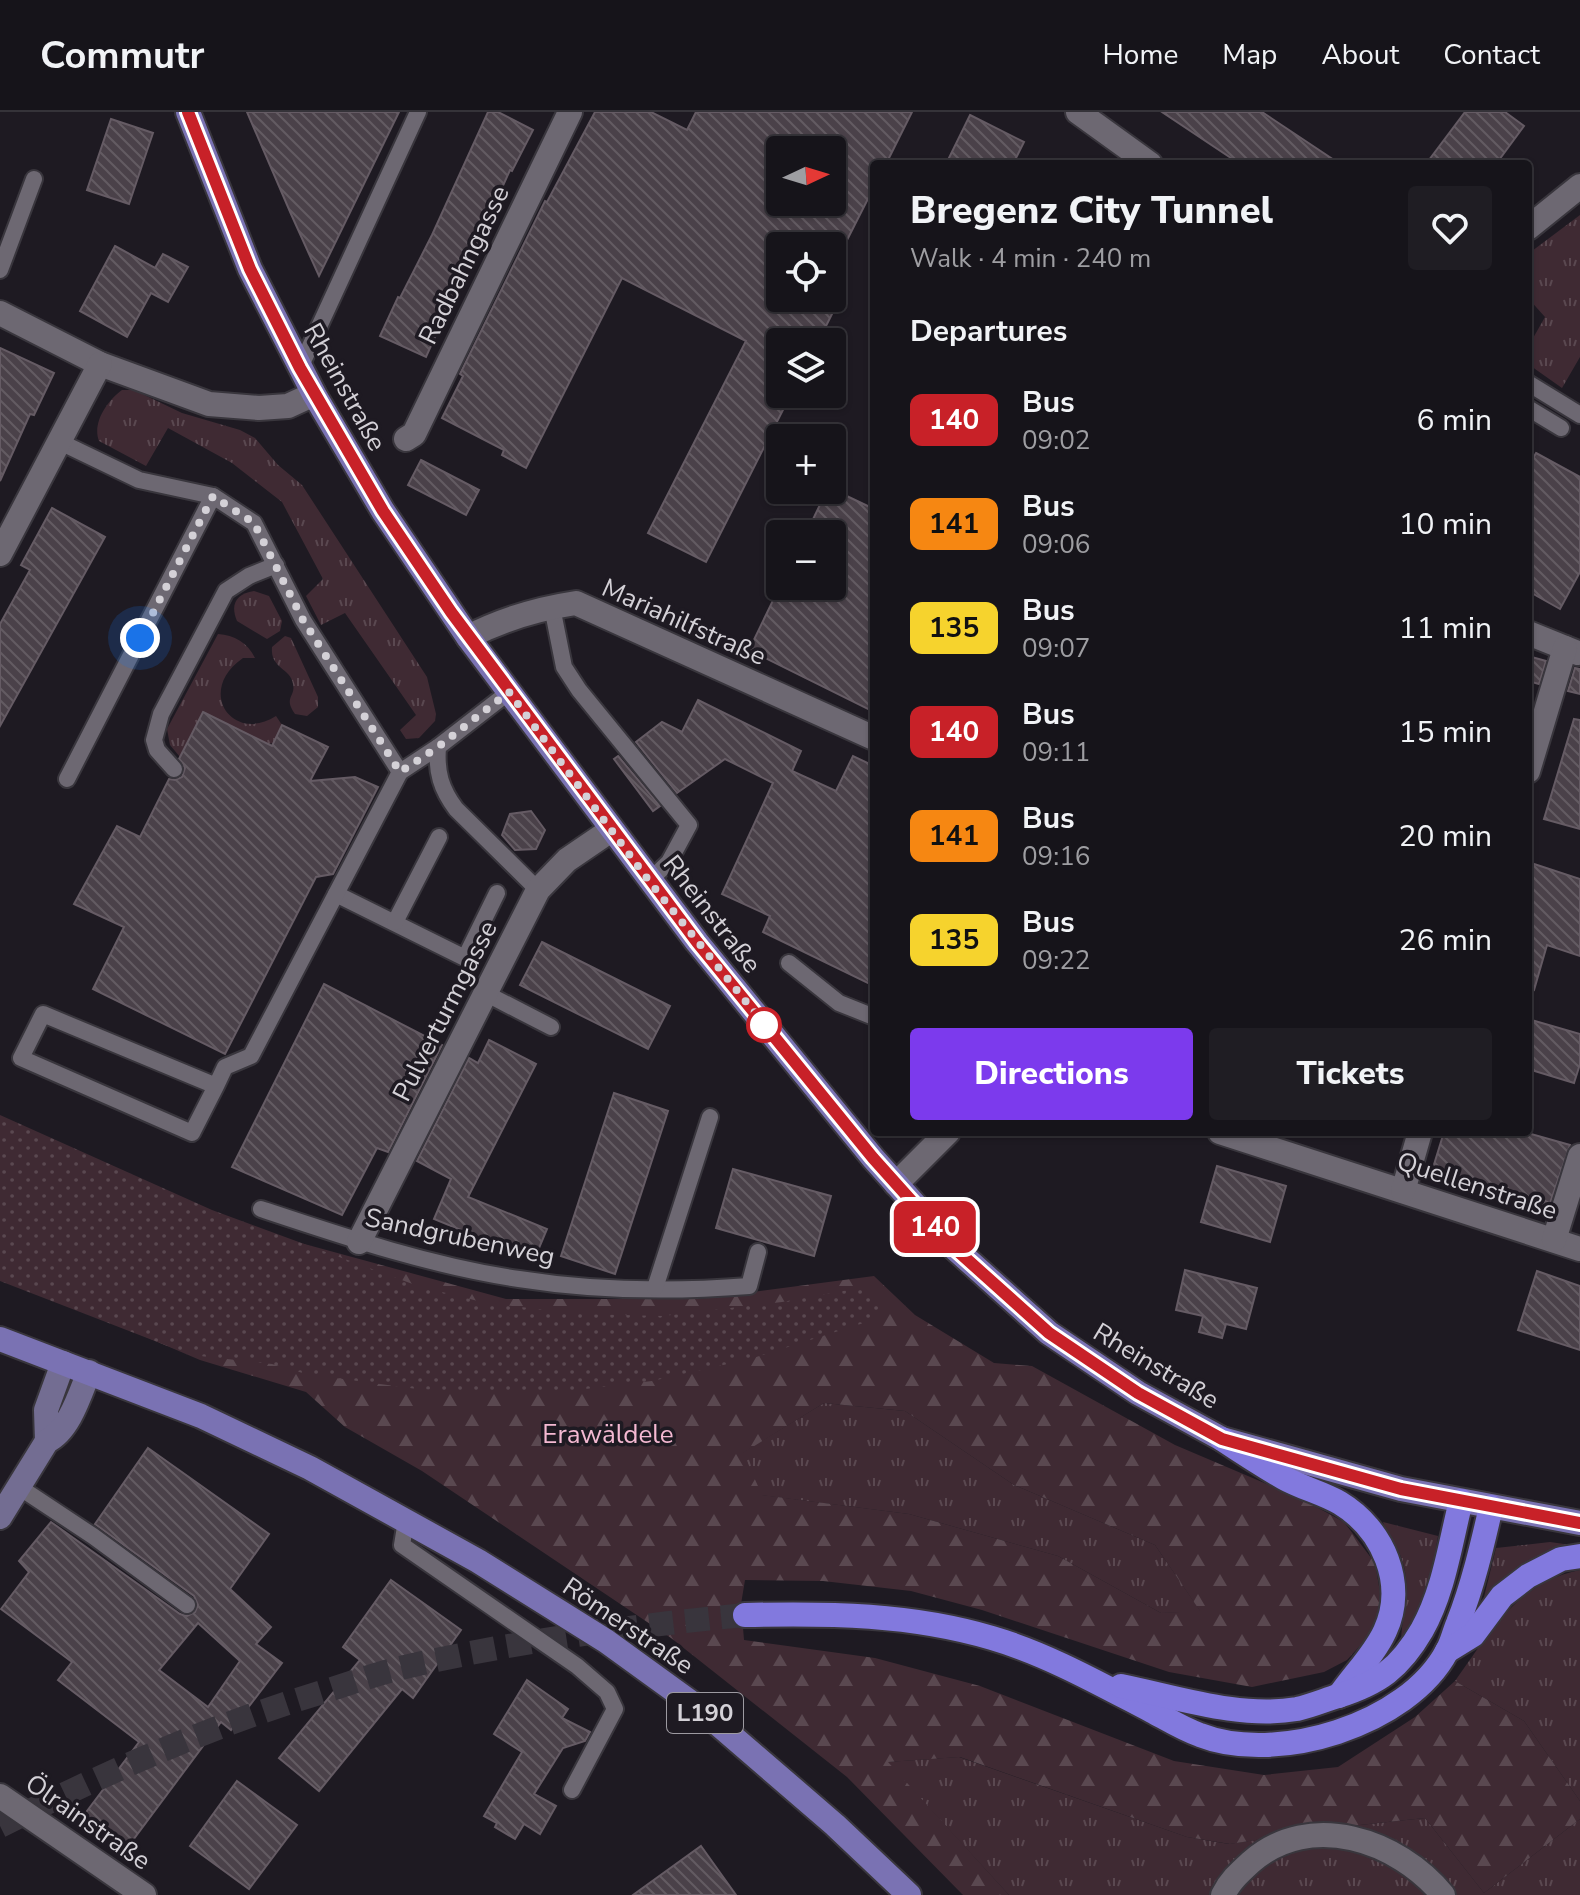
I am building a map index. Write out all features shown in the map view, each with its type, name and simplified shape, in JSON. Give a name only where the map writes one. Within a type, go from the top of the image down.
[{"type":"highway","points":[[1222,1439],[1288,1480],[1340,1503],[1374,1534],[1388,1559],[1394,1603],[1386,1630],[1339,1696]]},
{"type":"highway","points":[[1091,1680],[1242,1709],[1298,1709],[1367,1686],[1393,1670],[1423,1628],[1437,1596],[1461,1501]]},
{"type":"highway","points":[[745,1615],[876,1615],[938,1625],[993,1638],[1091,1680],[1201,1736],[1226,1742],[1266,1745],[1300,1743],[1337,1733],[1401,1700],[1428,1677],[1447,1651],[1472,1585],[1491,1507]]},
{"type":"highway","points":[[1447,1651],[1473,1635],[1502,1596],[1528,1576],[1561,1559],[1580,1556]]},
{"type":"main road","name":"Rheinstraße","points":[[188,112],[250,269],[314,394],[383,511],[468,637],[649,881],[896,1184],[951,1245],[1049,1333],[1138,1393],[1222,1439],[1377,1483],[1580,1523]]},
{"type":"main road","name":"L190","points":[[0,1339],[63,1363]]},
{"type":"main road","name":"Römerstraße","points":[[63,1363],[201,1416],[310,1468],[478,1561],[606,1641],[704,1712],[835,1825],[909,1895]]},
{"type":"main road","points":[[0,1517],[47,1441],[46,1410],[63,1363]]},
{"type":"main road","points":[[47,1441],[54,1438],[67,1420],[89,1372]]},
{"type":"street","name":"Radbahngasse","points":[[406,439],[414,434],[570,112]]},
{"type":"street","points":[[1078,112],[1144,160]]},
{"type":"street","points":[[1532,225],[1580,186]]},
{"type":"street","points":[[0,313],[100,364],[209,404],[259,408],[288,406],[314,394]]},
{"type":"street","points":[[0,554],[100,364]]},
{"type":"street","name":"Mariahilfstraße","points":[[468,637],[501,620],[576,603],[870,736]]},
{"type":"street","points":[[1532,635],[1572,651],[1532,760]]},
{"type":"street","name":"Pulverturmgasse","points":[[359,1242],[538,890],[567,860],[611,830]]},
{"type":"street","points":[[896,1184],[944,1136]]},
{"type":"street","name":"Quellenstraße","points":[[1232,1136],[1580,1249]]},
{"type":"street","points":[[1403,1191],[1419,1136]]},
{"type":"street","points":[[1554,1240],[1580,1156]]},
{"type":"street","name":"Ölrainstraße","points":[[0,1796],[144,1895]]},
{"type":"street","points":[[1223,1895],[1230,1881],[1264,1851],[1296,1837],[1340,1835],[1408,1861],[1443,1895]]},
{"type":"lane","points":[[300,368],[418,112]]},
{"type":"lane","points":[[0,270],[34,179]]},
{"type":"lane","points":[[1532,385],[1580,415]]},
{"type":"lane","points":[[1532,410],[1561,428]]},
{"type":"lane","points":[[58,441],[139,480],[213,496],[254,523],[303,620],[400,772]]},
{"type":"lane","points":[[67,779],[213,496]]},
{"type":"lane","points":[[174,769],[157,750],[154,740],[161,714],[226,591],[249,576],[276,565]]},
{"type":"lane","points":[[552,607],[564,667],[579,690],[689,825],[669,862],[649,881]]},
{"type":"lane","points":[[216,1086],[43,1014],[21,1058],[192,1133],[216,1086],[225,1067],[251,1056],[400,772],[509,692]]},
{"type":"lane","points":[[438,747],[440,779],[451,801],[538,890]]},
{"type":"lane","points":[[395,922],[439,837]]},
{"type":"lane","points":[[336,894],[465,958],[497,893]]},
{"type":"lane","points":[[789,963],[839,1003],[870,1015]]},
{"type":"lane","points":[[485,993],[551,1027]]},
{"type":"lane","points":[[655,1288],[710,1117]]},
{"type":"lane","name":"Sandgrubenweg","points":[[261,1209],[359,1242],[519,1279],[616,1289],[696,1290],[749,1286],[758,1252]]},
{"type":"lane","points":[[19,1487],[93,1536],[187,1605]]},
{"type":"lane","points":[[406,1521],[402,1545],[577,1666],[607,1692],[615,1709],[572,1790]]},
{"type":"green space","points":[[1580,215],[1580,357],[1562,388],[1532,367],[1532,340],[1545,317],[1532,302],[1532,251]]},
{"type":"green space","points":[[122,390],[134,390],[182,413],[240,430],[255,438],[278,465],[302,485],[427,677],[436,714],[435,721],[419,738],[406,739],[400,730],[416,715],[345,613],[321,625],[306,596],[323,579],[282,502],[232,463],[168,428],[146,466],[99,441],[97,434],[102,413]]},
{"type":"green space","points":[[254,591],[269,596],[282,621],[280,631],[267,639],[237,621],[235,615],[239,597]]},
{"type":"green space","points":[[218,634],[240,641],[255,658],[243,658],[229,671],[222,685],[221,698],[225,710],[234,719],[246,723],[260,723],[276,716],[282,725],[273,743],[268,744],[203,712],[180,757],[170,745],[167,729]]},
{"type":"green space","points":[[285,636],[291,638],[318,697],[318,707],[307,716],[295,714],[290,700],[293,688],[291,679],[272,654],[272,647]]},
{"type":"green space","name":"Erawäldele","points":[[0,1115],[212,1210],[418,1286],[486,1303],[579,1314],[663,1316],[782,1302],[860,1288],[872,1294],[882,1307],[873,1320],[750,1359],[652,1381],[577,1390],[492,1392],[417,1389],[306,1374],[272,1364],[191,1355],[0,1281]]},
{"type":"green space","name":"Erawäldele","points":[[0,1151],[235,1225],[506,1299],[699,1299],[874,1276],[915,1315],[994,1363],[1032,1366],[1175,1445],[1300,1498],[1344,1522],[1375,1563],[1380,1592],[1378,1617],[1368,1637],[1347,1660],[1324,1672],[1252,1687],[1169,1672],[982,1610],[911,1591],[823,1581],[745,1580],[741,1604],[744,1640],[875,1658],[980,1686],[1174,1761],[1264,1775],[1338,1767],[1415,1717],[1455,1681],[1524,1721],[1580,1801],[1580,1819],[1484,1893],[1425,1818],[1230,1844],[1187,1837],[960,1757],[888,1762],[1009,1895],[963,1895],[847,1777],[671,1638],[422,1471],[345,1427],[306,1392],[200,1360],[0,1275]],"holes":[[[824,1403],[905,1411],[1014,1485],[1155,1545],[1200,1611],[1161,1613],[1058,1556],[909,1514],[762,1495],[743,1453]]]},
{"type":"green space","points":[[824,1403],[905,1411],[1014,1485],[1155,1545],[1201,1612],[1161,1613],[1058,1556],[909,1514],[761,1495],[742,1453]]},
{"type":"green space","points":[[1383,1522],[1438,1536],[1429,1589],[1422,1608],[1401,1641],[1406,1580],[1401,1557]]},
{"type":"green space","points":[[1550,1542],[1571,1545],[1486,1599],[1484,1597],[1496,1548]]},
{"type":"green space","points":[[1580,1570],[1580,1801],[1524,1721],[1455,1681],[1493,1628],[1522,1598],[1538,1586]]},
{"type":"green space","points":[[959,1757],[1187,1837],[1229,1844],[1425,1818],[1484,1893],[1580,1819],[1580,1895],[1009,1895],[887,1762]]},
{"type":"building","points":[[247,112],[399,112],[319,276],[291,214]]},
{"type":"building","points":[[488,112],[498,112],[533,130],[510,170],[426,357],[380,336],[432,235]]},
{"type":"building","points":[[595,112],[651,112],[687,130],[696,112],[912,112],[888,160],[870,160],[870,195],[846,242],[846,232],[766,232],[766,312],[833,312],[825,328],[766,328],[766,408],[784,408],[776,424],[766,424],[766,443],[706,562],[648,533],[746,341],[622,278],[526,468],[502,455],[504,450],[442,418],[463,376],[460,374],[545,201]]},
{"type":"building","points":[[1162,112],[1262,112],[1334,160],[1234,160]]},
{"type":"building","points":[[1465,112],[1505,112],[1524,126],[1499,160],[1429,160]]},
{"type":"building","points":[[970,115],[1024,142],[1015,160],[948,160]]},
{"type":"building","points":[[111,119],[153,133],[129,204],[87,190]]},
{"type":"building","points":[[115,246],[155,268],[163,254],[188,267],[168,302],[151,293],[127,337],[80,311]]},
{"type":"building","points":[[0,348],[54,373],[34,415],[30,414],[0,481]]},
{"type":"building","points":[[1536,453],[1580,477],[1580,572],[1560,609],[1532,593],[1532,460]]},
{"type":"building","points":[[421,460],[479,490],[466,515],[408,485]]},
{"type":"building","points":[[846,496],[870,507],[870,710],[749,650],[773,600],[846,600],[846,520],[813,520],[820,504],[846,504]]},
{"type":"building","points":[[52,508],[105,537],[0,726],[0,624],[30,570],[21,565]]},
{"type":"building","points":[[1532,657],[1546,661],[1539,684],[1532,682]]},
{"type":"building","points":[[1575,668],[1580,669],[1580,694],[1568,691]]},
{"type":"building","points":[[698,700],[801,751],[792,771],[836,791],[853,756],[870,764],[870,984],[763,932],[770,916],[722,894],[773,783],[725,759],[677,793],[636,742],[662,722],[682,732]]},
{"type":"building","points":[[203,712],[272,746],[282,725],[328,747],[310,781],[355,777],[378,787],[333,874],[316,877],[225,1054],[93,989],[124,927],[74,904],[117,826],[140,837],[169,779],[182,777],[185,768],[179,759]]},
{"type":"building","points":[[1574,719],[1580,720],[1580,829],[1544,819]]},
{"type":"building","points":[[618,756],[660,806],[653,811],[614,759]]},
{"type":"building","points":[[531,811],[545,830],[536,849],[515,850],[502,835],[510,814]]},
{"type":"building","points":[[1532,863],[1580,879],[1580,956],[1547,945],[1534,990]]},
{"type":"building","points":[[542,942],[670,1006],[648,1049],[520,985]]},
{"type":"building","points":[[324,984],[442,1045],[388,1152],[377,1148],[342,1215],[232,1167]]},
{"type":"building","points":[[1532,1020],[1580,1034],[1580,1064],[1574,1083],[1532,1070]]},
{"type":"building","points":[[489,1040],[536,1064],[468,1197],[547,1229],[534,1260],[434,1219],[451,1179],[417,1161],[469,1058],[478,1063]]},
{"type":"building","points":[[614,1093],[668,1111],[615,1274],[561,1256]]},
{"type":"building","points":[[1532,1134],[1570,1145],[1550,1203],[1545,1201],[1544,1204],[1432,1171],[1443,1136]]},
{"type":"building","points":[[1217,1166],[1286,1186],[1270,1242],[1201,1222]]},
{"type":"building","points":[[733,1169],[831,1196],[814,1256],[716,1228]]},
{"type":"building","points":[[1185,1270],[1257,1288],[1246,1329],[1226,1324],[1222,1338],[1199,1332],[1203,1316],[1176,1310]]},
{"type":"building","points":[[1537,1271],[1580,1286],[1580,1350],[1518,1330]]},
{"type":"building","points":[[148,1448],[269,1534],[230,1589],[271,1627],[256,1644],[282,1663],[231,1730],[221,1722],[127,1848],[84,1815],[139,1742],[58,1680],[72,1662],[1,1609],[29,1572],[19,1561],[51,1522],[180,1614],[187,1616],[195,1612],[198,1605],[194,1596],[95,1524]],"holes":[[[198,1623],[240,1661],[208,1707],[159,1670]]]},
{"type":"building","points":[[391,1580],[461,1630],[413,1698],[402,1689],[319,1791],[279,1758],[360,1660],[343,1647]]},
{"type":"building","points":[[527,1680],[568,1709],[562,1718],[590,1732],[585,1741],[563,1748],[534,1794],[556,1806],[540,1834],[524,1824],[515,1839],[484,1816],[522,1752],[494,1734]]},
{"type":"building","points":[[237,1781],[297,1825],[249,1889],[190,1846]]},
{"type":"building","points":[[701,1846],[736,1895],[633,1895]]},
{"type":"tunnel","points":[[0,1826],[81,1786],[202,1734],[386,1672],[532,1642],[745,1615]]},
{"type":"bus line","name":"140","points":[[188,112],[250,269],[300,368],[383,511],[451,612],[697,942],[873,1158],[951,1245],[1049,1333],[1138,1393],[1222,1439],[1401,1489],[1580,1523]]},
{"type":"route","points":[[140,638],[213,496],[254,523],[303,620],[400,772],[509,692],[649,881],[768,1029],[764,1025]]}]
